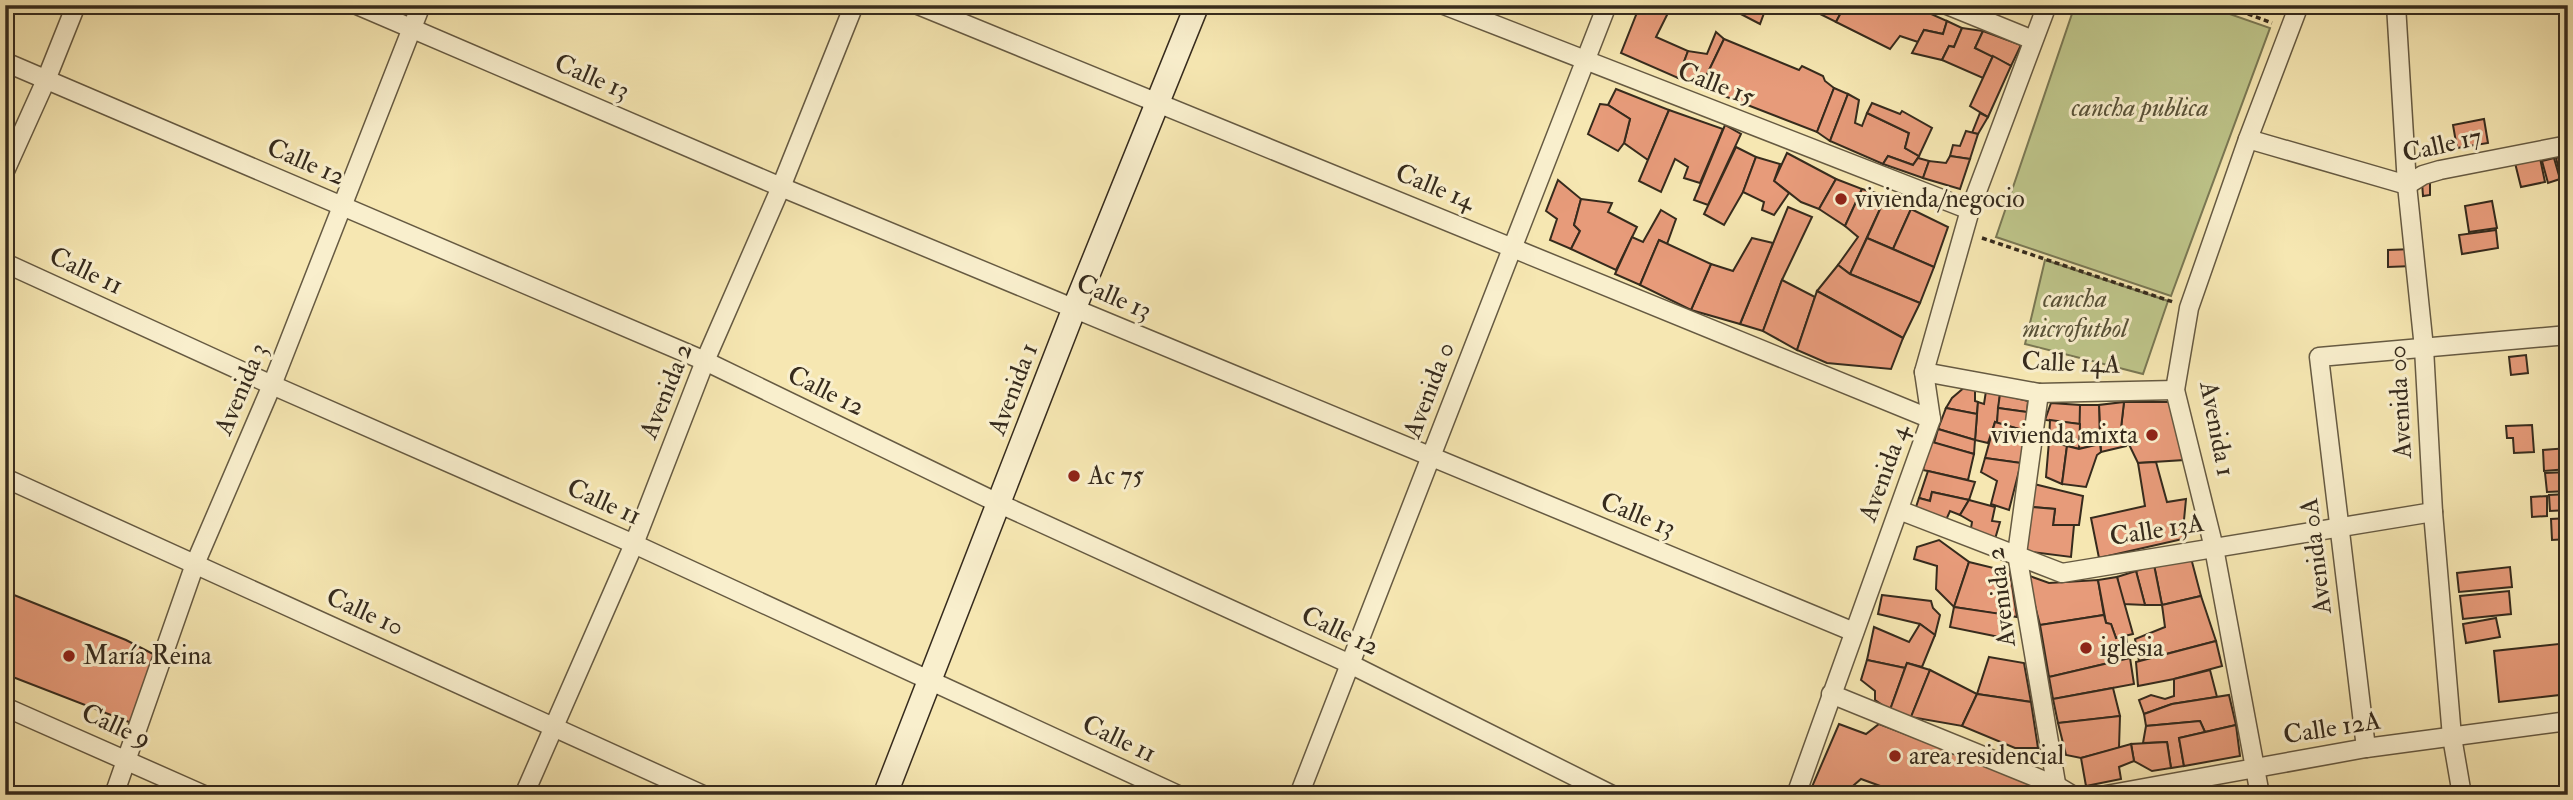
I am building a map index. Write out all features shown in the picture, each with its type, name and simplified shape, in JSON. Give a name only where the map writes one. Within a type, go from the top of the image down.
[{"type":"street","points":[[5,171],[76,5]]},
{"type":"street","name":"Calle 13","points":[[357,5],[781,187],[1854,632]]},
{"type":"street","name":"Avenida 3","points":[[114,795],[195,564],[272,385],[421,5]]},
{"type":"street","name":"Avenida 2","points":[[524,795],[634,544],[705,361],[781,187],[854,5]]},
{"type":"street","name":"Calle 14","points":[[918,5],[1931,419]]},
{"type":"street","name":"Avenida 1","points":[[885,795],[1074,309],[1197,5]]},
{"type":"street","name":"Calle 15","points":[[1444,5],[1970,210]]},
{"type":"street","name":"Avenida 0","points":[[1299,795],[1608,5]]},
{"type":"street","points":[[1947,5],[2033,40]]},
{"type":"street","name":"Avenida 4","points":[[1796,795],[1931,419],[1924,372],[1970,210],[2047,5]]},
{"type":"street","name":"Avenida 1","points":[[2260,795],[2214,548],[2175,390],[2189,307],[2299,5]]},
{"type":"street","name":"Avenida 00","points":[[2396,5],[2407,185],[2424,348],[2433,512],[2452,737],[2462,795]]},
{"type":"street","name":"Calle 12","points":[[5,62],[705,361],[1000,504],[1350,664],[1612,795]]},
{"type":"street","name":"Calle 17","points":[[2248,139],[2407,185],[2440,170],[2568,145]]},
{"type":"street","name":"Calle 11","points":[[5,263],[272,385],[634,544],[1178,795]]},
{"type":"street","points":[[2424,348],[2568,335]]},
{"type":"street","name":"Avenida 0A","points":[[2366,748],[2319,357],[2424,348]]},
{"type":"street","name":"Calle 14A","points":[[1924,372],[2039,393],[2175,390]]},
{"type":"street","name":"Avenida 2","points":[[2039,393],[2017,554],[2062,792]]},
{"type":"street","name":"Calle 10","points":[[5,478],[704,795]]},
{"type":"street","name":"Calle 13A","points":[[1899,510],[2062,573],[2433,512]]},
{"type":"street","points":[[1831,694],[2062,792]]},
{"type":"street","name":"Calle 9","points":[[5,707],[204,795]]},
{"type":"street","name":"Calle 12A","points":[[2106,795],[2366,748],[2568,721]]},
{"type":"path","points":[[2224,5],[2290,30]]},
{"type":"path","points":[[1965,232],[2189,307]]},
{"type":"green space","name":"cancha publica","points":[[2075,5],[2204,5],[2270,28],[2171,296],[1996,237]]},
{"type":"green space","name":"cancha microfutbol","points":[[2045,260],[2168,301],[2143,374],[2025,344]]},
{"type":"building","points":[[1640,5],[1672,5],[1656,37],[1688,51],[1678,78],[1621,53]]},
{"type":"building","points":[[1677,5],[1700,5],[1698,13]]},
{"type":"building","points":[[1735,5],[1767,5],[1760,24],[1733,10]]},
{"type":"building","points":[[1802,5],[1845,5],[1836,22]]},
{"type":"building","points":[[1845,5],[1911,5],[1947,21],[1943,34],[1924,30],[1918,42],[1900,36],[1890,49],[1836,22]]},
{"type":"building","points":[[1947,21],[1962,28],[1954,47],[1949,46],[1942,60],[1912,53],[1924,30],[1943,34]]},
{"type":"building","points":[[1962,28],[1983,31],[1975,48],[1993,56],[1983,78],[1942,60],[1949,46],[1954,47]]},
{"type":"building","points":[[1983,31],[2021,45],[2011,66],[1975,48]]},
{"type":"building","points":[[1716,32],[1724,39],[1701,87],[1678,78],[1688,51],[1707,54]]},
{"type":"building","points":[[1724,39],[1799,70],[1802,66],[1823,76],[1834,88],[1817,132],[1701,87]]},
{"type":"building","points":[[1993,56],[2011,66],[1988,117],[1970,106]]},
{"type":"building","points":[[1834,88],[1848,94],[1830,141],[1817,132]]},
{"type":"building","points":[[1616,89],[1669,110],[1648,160],[1624,143],[1630,119],[1608,105]]},
{"type":"building","points":[[1848,94],[1859,100],[1855,123],[1862,126],[1867,113],[1909,133],[1905,148],[1919,156],[1913,165],[1888,156],[1883,164],[1830,141]]},
{"type":"building","points":[[1872,103],[1900,114],[1902,111],[1932,128],[1919,156],[1905,148],[1909,133],[1867,113]]},
{"type":"building","points":[[1600,104],[1608,105],[1630,119],[1624,143],[1618,151],[1588,134]]},
{"type":"building","points":[[1669,110],[1723,129],[1700,183],[1684,178],[1688,167],[1675,159],[1661,192],[1639,181]]},
{"type":"building","points":[[1980,113],[1988,117],[1978,134],[1972,133]]},
{"type":"building","points":[[2484,119],[2488,143],[2457,148],[2453,125]]},
{"type":"building","points":[[1725,125],[1741,134],[1708,205],[1694,200]]},
{"type":"building","points":[[1966,131],[1978,134],[1970,159],[1950,156],[1953,145],[1960,146]]},
{"type":"building","points":[[1736,147],[1756,157],[1743,192],[1724,225],[1704,214]]},
{"type":"building","points":[[1787,153],[1836,179],[1819,209],[1801,202],[1774,181]]},
{"type":"building","points":[[2568,154],[2567,181],[2563,168],[2559,170],[2556,158]]},
{"type":"building","points":[[1888,156],[1913,165],[1918,158],[1929,161],[1923,178],[1883,164]]},
{"type":"building","points":[[1950,156],[1970,159],[1960,189],[1923,178],[1929,161],[1946,163]]},
{"type":"building","points":[[1756,157],[1780,164],[1774,181],[1789,193],[1774,215],[1762,210],[1764,202],[1743,192]]},
{"type":"building","points":[[2540,158],[2545,182],[2521,187],[2515,163]]},
{"type":"building","points":[[2554,158],[2560,179],[2548,183],[2542,161]]},
{"type":"building","name":"vivienda/negocio","points":[[1836,179],[1862,189],[1845,226],[1819,209]]},
{"type":"building","points":[[1558,180],[1581,199],[1574,225],[1580,231],[1571,249],[1550,240],[1557,219],[1546,211]]},
{"type":"building","points":[[2422,182],[2430,182],[2430,195],[2423,196]]},
{"type":"building","points":[[1862,189],[1886,196],[1850,274],[1838,265],[1858,237],[1845,226]]},
{"type":"building","points":[[1886,196],[1911,209],[1893,249],[1867,238]]},
{"type":"building","points":[[1581,199],[1612,203],[1608,212],[1637,227],[1616,270],[1571,249],[1580,231],[1574,225]]},
{"type":"building","points":[[2492,201],[2497,228],[2469,232],[2465,206]]},
{"type":"building","points":[[1788,207],[1812,217],[1782,280],[1763,331],[1740,324]]},
{"type":"building","points":[[1911,209],[1948,227],[1934,267],[1893,249]]},
{"type":"building","points":[[1661,210],[1676,219],[1667,244],[1659,240],[1640,285],[1615,274],[1632,237],[1643,242]]},
{"type":"building","points":[[2496,230],[2498,248],[2462,254],[2459,235]]},
{"type":"building","points":[[1752,238],[1773,243],[1740,324],[1691,310],[1711,264],[1733,271]]},
{"type":"building","points":[[1867,238],[1934,267],[1920,303],[1850,274]]},
{"type":"building","points":[[1659,240],[1711,264],[1691,310],[1640,285]]},
{"type":"building","points":[[2413,249],[2413,266],[2388,267],[2388,250]]},
{"type":"building","points":[[1838,265],[1850,274],[1920,303],[1903,338],[1817,291]]},
{"type":"building","points":[[1782,280],[1815,297],[1797,350],[1763,331]]},
{"type":"building","points":[[2562,282],[2568,282],[2568,290],[2562,290]]},
{"type":"building","points":[[1817,291],[1903,338],[1891,369],[1827,363],[1797,350]]},
{"type":"building","points":[[2568,345],[2567,377],[2566,370],[2560,371],[2559,346]]},
{"type":"building","points":[[2526,355],[2528,373],[2511,375],[2509,357]]},
{"type":"building","points":[[1966,386],[1975,387],[1977,414],[1946,408],[1952,398]]},
{"type":"building","points":[[1986,391],[2000,394],[1997,423],[1995,422],[1988,443],[1975,440],[1978,402],[1984,404]]},
{"type":"building","name":"vivienda mixta","points":[[2000,394],[2028,401],[2027,412],[1998,408]]},
{"type":"building","name":"vivienda mixta","points":[[2124,402],[2173,402],[2184,460],[2138,463],[2121,428]]},
{"type":"building","points":[[2124,402],[2121,428],[2128,443],[2126,446],[2101,452],[2099,405]]},
{"type":"building","points":[[2051,403],[2080,405],[2080,424],[2045,420]]},
{"type":"building","points":[[2080,405],[2099,405],[2100,444],[2079,449]]},
{"type":"building","points":[[1946,408],[1977,414],[1975,440],[1938,429]]},
{"type":"building","points":[[1998,408],[2027,412],[2026,431],[1997,423]]},
{"type":"building","points":[[2050,420],[2080,424],[2079,449],[2049,441]]},
{"type":"building","points":[[1995,422],[2026,431],[2021,463],[1985,458]]},
{"type":"building","points":[[2532,425],[2534,452],[2514,453],[2513,438],[2507,438],[2506,426]]},
{"type":"building","points":[[1938,429],[1975,440],[1974,454],[1934,443]]},
{"type":"building","points":[[1929,441],[1974,454],[1968,480],[1923,470]]},
{"type":"building","points":[[2049,441],[2067,446],[2062,484],[2046,477]]},
{"type":"building","points":[[2100,444],[2101,452],[2097,455],[2086,487],[2062,484],[2067,446],[2079,449]]},
{"type":"building","points":[[2568,448],[2568,469],[2544,471],[2543,450]]},
{"type":"building","points":[[1985,458],[2021,463],[2009,510],[1991,504],[1997,481],[1981,472]]},
{"type":"building","points":[[2156,462],[2167,502],[2186,499],[2184,520],[2187,538],[2099,558],[2091,518],[2145,506],[2138,463]]},
{"type":"building","points":[[1928,471],[1975,482],[1969,500],[1932,492],[1930,501],[1919,498]]},
{"type":"building","points":[[2568,472],[2568,491],[2547,492],[2545,473]]},
{"type":"building","name":"vivienda mixta","points":[[2034,484],[2083,496],[2079,525],[2053,525],[2055,509],[2032,507]]},
{"type":"building","name":"vivienda mixta","points":[[1932,492],[1969,500],[1960,515],[1950,511],[1946,520],[1915,510],[1919,498],[1930,501]]},
{"type":"building","points":[[2568,494],[2568,510],[2550,511],[2549,495]]},
{"type":"building","points":[[2547,496],[2547,516],[2532,517],[2531,497]]},
{"type":"building","points":[[1969,500],[1995,507],[1992,521],[2000,522],[1995,539],[1970,534],[1972,522],[1960,515]]},
{"type":"building","points":[[2032,507],[2055,509],[2053,525],[2074,525],[2071,557],[2024,551]]},
{"type":"building","points":[[2568,518],[2568,539],[2552,540],[2551,519]]},
{"type":"building","points":[[1939,540],[1969,562],[1954,607],[1936,589],[1937,566],[1914,559],[1917,547]]},
{"type":"building","points":[[2191,558],[2201,596],[2162,605],[2154,565]]},
{"type":"building","points":[[1969,562],[2010,572],[2017,617],[1954,607]]},
{"type":"building","points":[[2154,565],[2162,605],[2145,605],[2136,571]]},
{"type":"building","points":[[2510,567],[2512,587],[2459,592],[2457,573]]},
{"type":"building","points":[[2136,571],[2145,605],[2123,604],[2117,577]]},
{"type":"building","points":[[2027,575],[2049,583],[2098,580],[2104,615],[2040,625]]},
{"type":"building","points":[[2117,577],[2133,634],[2116,638],[2111,624],[2106,623],[2098,580]]},
{"type":"building","points":[[2509,591],[2511,614],[2463,619],[2460,596]]},
{"type":"building","points":[[9,593],[126,640],[157,656],[134,724],[5,674],[5,602]]},
{"type":"building","points":[[1882,595],[1931,601],[1933,608],[1940,615],[1935,635],[1920,624],[1878,614]]},
{"type":"building","points":[[2201,596],[2216,641],[2139,661],[2135,639],[2165,627],[2162,605]]},
{"type":"building","points":[[1954,607],[2008,615],[2009,639],[1950,627]]},
{"type":"building","name":"iglesia","points":[[2104,615],[2116,638],[2126,636],[2130,658],[2049,677],[2040,625]]},
{"type":"building","points":[[2496,618],[2500,637],[2466,643],[2463,624]]},
{"type":"building","points":[[1920,624],[1935,635],[1922,667],[1907,663],[1905,668],[1867,660],[1874,627],[1909,642]]},
{"type":"building","points":[[2216,641],[2222,666],[2138,686],[2136,662]]},
{"type":"building","points":[[2568,643],[2568,694],[2499,702],[2494,651]]},
{"type":"building","points":[[1989,657],[2024,663],[2031,702],[1977,694]]},
{"type":"building","points":[[2130,658],[2134,684],[2053,699],[2049,677]]},
{"type":"building","points":[[1867,660],[1905,668],[1890,710],[1875,700],[1875,691],[1861,680]]},
{"type":"building","points":[[1907,663],[1930,670],[1911,717],[1890,710]]},
{"type":"building","points":[[1930,670],[1977,694],[1962,726],[1911,717]]},
{"type":"building","points":[[2210,670],[2217,697],[2172,704],[2144,714],[2139,700],[2151,695],[2165,699],[2174,696],[2174,679]]},
{"type":"building","points":[[2113,688],[2120,716],[2058,723],[2053,699]]},
{"type":"building","points":[[1977,694],[2031,702],[2038,748],[2015,748],[1962,726]]},
{"type":"building","points":[[2229,695],[2236,725],[2205,732],[2200,721],[2146,726],[2144,714],[2172,704]]},
{"type":"building","points":[[2120,716],[2119,748],[2081,758],[2066,755],[2058,723]]},
{"type":"building","points":[[2200,721],[2205,732],[2179,738],[2184,766],[2171,768],[2167,742],[2143,743],[2146,726]]},
{"type":"building","name":"area residencial","points":[[1839,724],[1866,734],[1879,724],[2042,786],[2043,795],[1905,795],[1861,779],[1846,792],[1811,789]]},
{"type":"building","points":[[2236,725],[2240,756],[2184,766],[2179,738]]},
{"type":"building","points":[[2167,742],[2171,768],[2152,771],[2134,761],[2131,744]]},
{"type":"building","points":[[2131,744],[2134,761],[2119,767],[2121,779],[2086,786],[2081,758]]},
{"type":"place","name":"vivienda/negocio","points":[[1841,199]]},
{"type":"place","name":"vivienda mixta","points":[[2152,435]]},
{"type":"place","name":"Ac 75","points":[[1074,476]]},
{"type":"place","name":"iglesia","points":[[2086,648]]},
{"type":"place","name":"María Reina","points":[[69,656]]},
{"type":"place","name":"area residencial","points":[[1895,756]]}]
